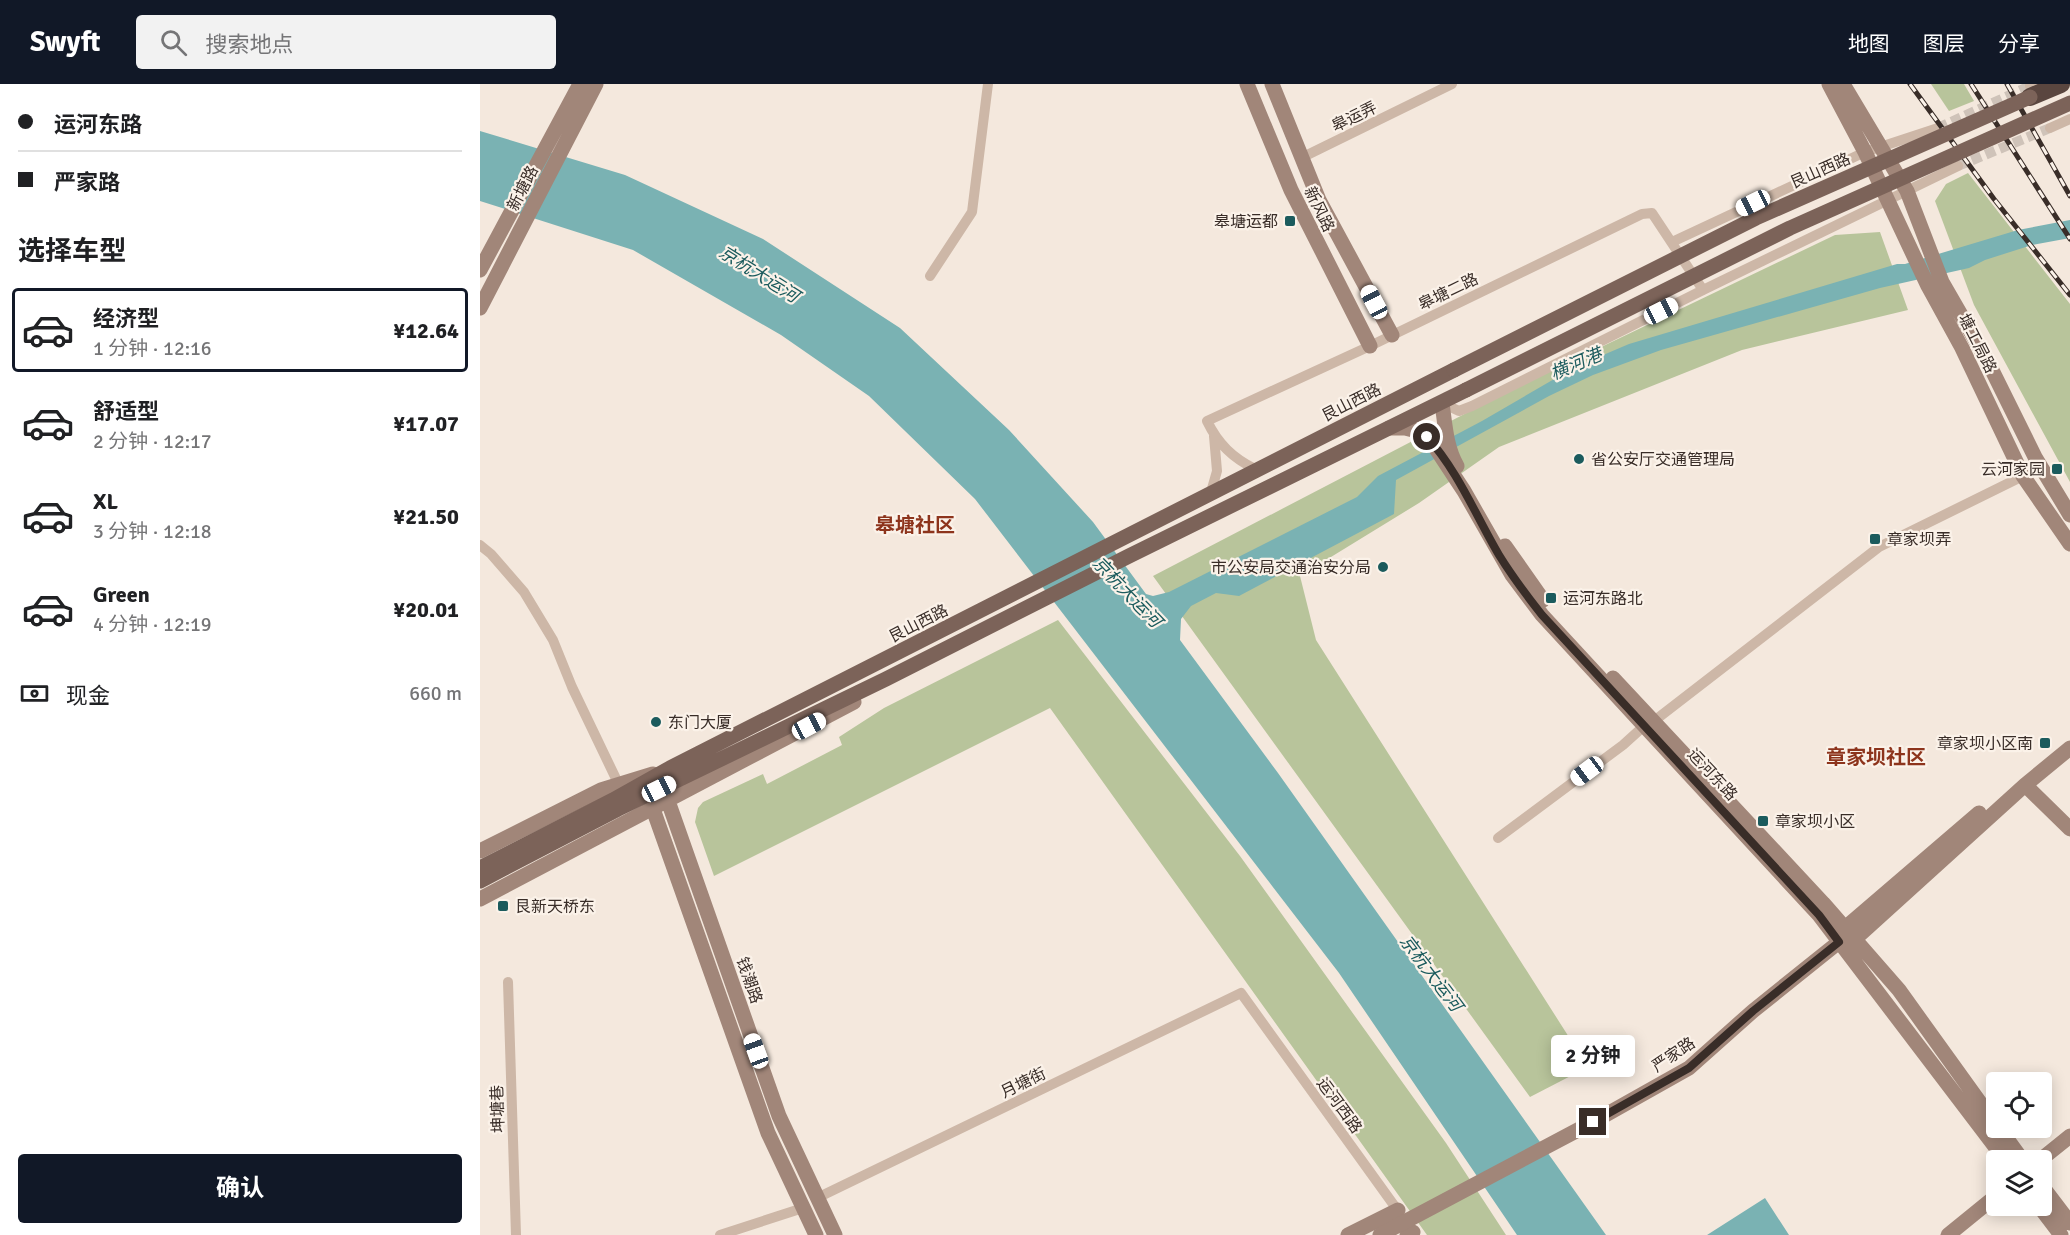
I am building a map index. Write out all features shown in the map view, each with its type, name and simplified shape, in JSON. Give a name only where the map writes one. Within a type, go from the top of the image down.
[{"type":"highway","points":[[2031,89],[2061,84]]},
{"type":"main road","name":"新风路","points":[[1247,84],[1291,190],[1370,346]]},
{"type":"main road","name":"新风路","points":[[1272,84],[1319,200],[1392,335]]},
{"type":"main road","name":"塘工局路","points":[[1829,84],[1865,152],[1912,255],[1935,284],[1987,360],[2035,457],[2070,515]]},
{"type":"main road","name":"塘工局路","points":[[1843,84],[1907,191],[1929,251],[1935,284],[1962,348],[2023,476],[2070,544]]},
{"type":"main road","name":"艮山西路","points":[[480,881],[616,805],[670,768],[1118,542],[1256,469],[1756,218],[2031,89],[2055,84]]},
{"type":"main road","name":"新塘路","points":[[480,270],[586,87]]},
{"type":"main road","name":"新塘路","points":[[480,308],[517,238],[586,87]]},
{"type":"main road","name":"艮山西路","points":[[480,868],[885,679],[1790,228],[2070,103]]},
{"type":"main road","points":[[1336,281],[1357,270]]},
{"type":"main road","name":"运河东路","points":[[1442,403],[1440,440],[1448,458],[1543,601],[1819,915],[1846,936],[1899,990],[1986,1110]]},
{"type":"main road","points":[[1389,428],[1417,431],[1427,437],[1440,440]]},
{"type":"main road","name":"艮山西路","points":[[480,899],[875,691],[885,679]]},
{"type":"main road","name":"严家路","points":[[1846,936],[2070,736]]},
{"type":"main road","name":"严家路","points":[[1380,1235],[1593,1122],[1689,1068],[1753,1011],[2070,748]]},
{"type":"main road","name":"艮山西路","points":[[480,851],[601,790],[670,768]]},
{"type":"main road","points":[[2025,785],[2070,830]]},
{"type":"main road","name":"钱潮路","points":[[668,801],[779,1116],[835,1235]]},
{"type":"main road","name":"钱潮路","points":[[653,809],[768,1133],[816,1235]]},
{"type":"main road","name":"运河东路","points":[[1846,936],[1998,1150]]},
{"type":"main road","points":[[2052,1151],[2070,1136]]},
{"type":"main road","points":[[2052,1199],[2070,1223]]},
{"type":"main road","points":[[1948,1235],[1986,1204]]},
{"type":"main road","points":[[1348,1235],[1398,1210]]},
{"type":"main road","points":[[2047,1216],[2061,1235]]},
{"type":"street","points":[[930,276],[972,212],[988,84]]},
{"type":"street","name":"皋运弄","points":[[1301,158],[1452,84]]},
{"type":"street","points":[[2050,128],[2070,120]]},
{"type":"street","name":"艮山西路","points":[[1672,242],[1865,152],[1938,128]]},
{"type":"street","points":[[1442,403],[1459,411],[1472,406],[1702,290],[1958,166]]},
{"type":"street","name":"皋塘二路","points":[[1214,436],[1207,421],[1370,346],[1642,214],[1652,213],[1672,242]]},
{"type":"street","points":[[1672,242],[1702,290]]},
{"type":"street","points":[[1214,436],[1239,461],[1256,469]]},
{"type":"street","points":[[1211,492],[1217,471],[1214,436]]},
{"type":"street","points":[[1498,838],[1623,745],[1878,547],[2023,476]]},
{"type":"street","points":[[480,545],[491,554],[524,592],[554,640],[572,687],[619,785]]},
{"type":"street","name":"坤塘巷","points":[[508,982],[516,1235]]},
{"type":"street","name":"月塘街","points":[[817,1198],[1241,993]]},
{"type":"street","name":"运河西路","points":[[1241,993],[1398,1210],[1412,1234]]},
{"type":"street","points":[[720,1235],[803,1208]]},
{"type":"green space","points":[[1931,84],[1964,84],[1974,101],[1949,111]]},
{"type":"green space","points":[[1968,173],[2070,304],[2070,482],[1974,305],[1935,201],[1946,184]]},
{"type":"green space","points":[[1880,232],[1908,310],[1742,350],[1499,447],[1419,503],[1300,576],[1316,640],[1588,1067],[1530,1097],[1153,576],[1499,396],[1835,235]]},
{"type":"green space","points":[[1058,620],[1240,856],[1446,1143],[1506,1235],[1427,1235],[1050,708],[714,876],[695,822],[698,808],[703,802],[763,774],[767,784],[842,745],[839,737],[884,708]]},
{"type":"water","name":"京杭大运河","points":[[480,131],[625,175],[763,239],[900,328],[1009,430],[1093,522],[1146,594],[1153,596],[1169,592],[1357,497],[1378,476],[1482,421],[1575,367],[1629,344],[2018,230],[2070,220],[2070,238],[2032,245],[1985,260],[1969,268],[1880,288],[1661,350],[1593,375],[1549,396],[1396,480],[1394,514],[1239,596],[1216,593],[1191,606],[1181,619],[1180,640],[1278,773],[1606,1235],[1517,1235],[1339,973],[975,499],[869,396],[781,335],[633,250],[480,201]]},
{"type":"water","points":[[1765,1198],[1789,1235],[1707,1235]]},
{"type":"tunnel","points":[[1938,128],[2030,86]]},
{"type":"tunnel","points":[[1958,166],[2050,128]]},
{"type":"railway","points":[[1910,84],[1994,199],[2070,295]]},
{"type":"railway","points":[[1971,84],[2070,239]]},
{"type":"railway","points":[[2007,84],[2070,196]]},
{"type":"place","name":"皋塘运都","points":[[1290,221]]},
{"type":"place","name":"省公安厅交通管理局","points":[[1579,459]]},
{"type":"place","name":"云河家园","points":[[2057,469]]},
{"type":"place","name":"章家坝弄","points":[[1875,539]]},
{"type":"place","name":"市公安局交通治安分局","points":[[1383,567]]},
{"type":"place","name":"运河东路北","points":[[1551,598]]},
{"type":"place","name":"东门大厦","points":[[656,722]]},
{"type":"place","name":"章家坝小区南","points":[[2045,743]]},
{"type":"place","name":"章家坝小区","points":[[1763,821]]},
{"type":"place","name":"艮新天桥东","points":[[503,906]]},
{"type":"district","name":"皋塘社区","points":[[915,525]]},
{"type":"district","name":"章家坝社区","points":[[1876,757]]},
{"type":"route","points":[[1427,437],[1464,491],[1499,555],[1542,615],[1819,915],[1839,942],[1753,1011],[1689,1068],[1593,1122]]},
{"type":"water label","name":"横河港","points":[[1576,364]]}]
